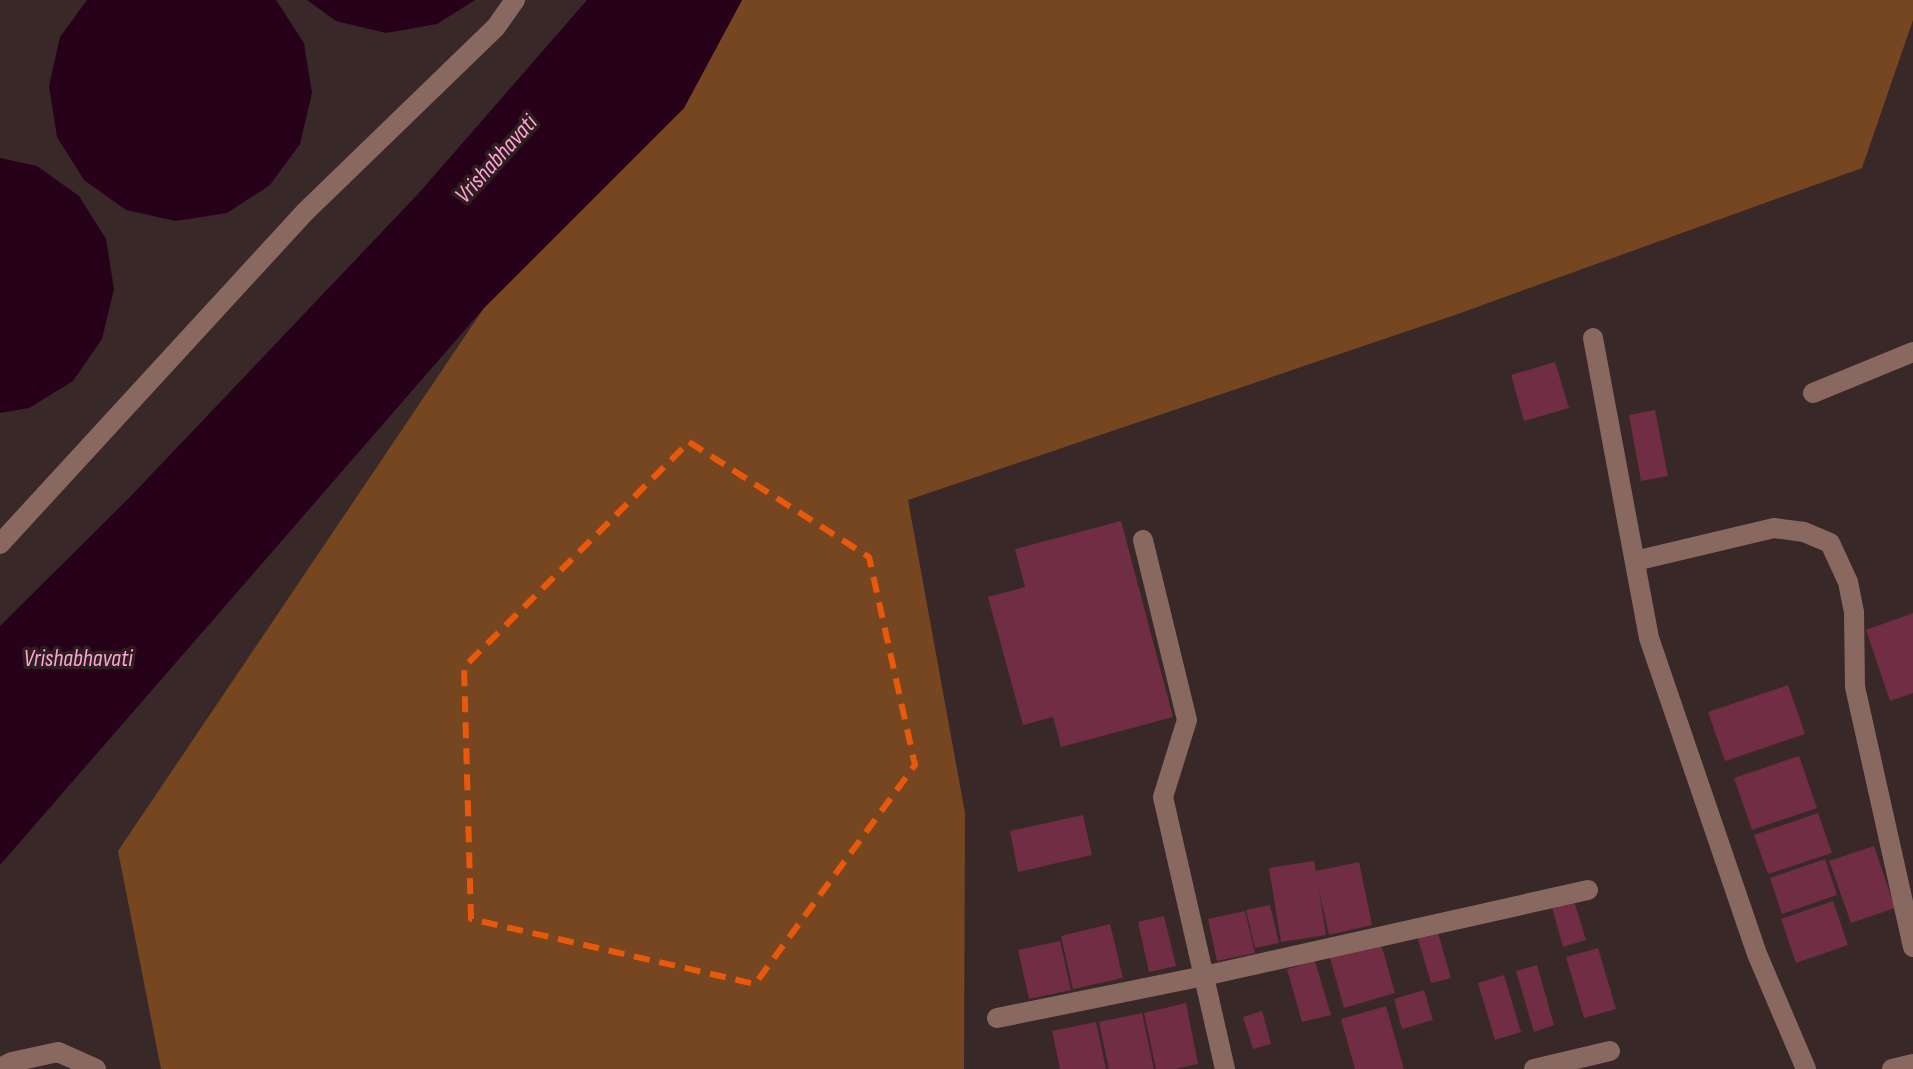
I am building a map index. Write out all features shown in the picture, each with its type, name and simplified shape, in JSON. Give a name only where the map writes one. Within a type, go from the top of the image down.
[{"type":"street","points":[[0,544],[305,212],[496,27],[515,0]]},
{"type":"street","points":[[1593,338],[1649,638],[1757,954],[1806,1069]]},
{"type":"street","points":[[1813,393],[1913,352]]},
{"type":"street","points":[[1635,561],[1774,528],[1804,532],[1830,543],[1848,582],[1854,612],[1855,687],[1913,947]]},
{"type":"street","points":[[1143,540],[1187,720],[1163,797],[1225,1069]]},
{"type":"street","points":[[997,1018],[1204,976],[1588,890]]},
{"type":"street","points":[[1534,1069],[1610,1051]]},
{"type":"street","points":[[0,1068],[12,1062],[58,1052],[96,1069]]},
{"type":"street","points":[[1892,1069],[1913,1064]]},
{"type":"highlighted area","points":[[689,442],[869,557],[915,765],[755,984],[471,919],[464,667]]},
{"type":"shaded area","points":[[742,0],[1913,0],[1913,20],[1862,168],[1455,315],[908,500],[965,813],[964,1069],[161,1069],[118,851],[484,308],[684,108]]},
{"type":"water","points":[[87,0],[276,0],[304,43],[312,93],[300,144],[270,185],[227,213],[176,221],[126,210],[84,180],[57,137],[49,86],[60,37]]},
{"type":"water","points":[[307,0],[475,0],[437,24],[386,33],[336,21]]},
{"type":"water","name":"Vrishabhavati","points":[[587,0],[742,0],[684,108],[484,308],[0,865],[0,626],[129,498],[418,194]]},
{"type":"water","points":[[0,158],[37,166],[79,196],[106,239],[114,289],[102,339],[73,381],[29,408],[0,413]]},
{"type":"building","points":[[1555,362],[1569,408],[1524,421],[1511,375]]},
{"type":"building","points":[[1655,410],[1668,476],[1641,481],[1629,415]]},
{"type":"building","points":[[1121,521],[1173,717],[1061,747],[1053,717],[1023,725],[988,597],[1025,587],[1015,549]]},
{"type":"building","points":[[1913,613],[1913,693],[1890,701],[1866,630]]},
{"type":"building","points":[[1788,685],[1805,734],[1725,761],[1708,712]]},
{"type":"building","points":[[1799,756],[1817,808],[1752,830],[1734,778]]},
{"type":"building","points":[[1818,813],[1832,853],[1768,874],[1754,835]]},
{"type":"building","points":[[1083,815],[1092,855],[1018,872],[1010,831]]},
{"type":"building","points":[[1874,846],[1895,908],[1851,923],[1829,861]]},
{"type":"building","points":[[1825,859],[1837,895],[1782,914],[1770,878]]},
{"type":"building","points":[[1314,861],[1316,871],[1359,862],[1372,925],[1329,935],[1319,890],[1326,935],[1281,942],[1269,868]]},
{"type":"building","points":[[1572,894],[1586,940],[1563,947],[1550,900]]},
{"type":"building","points":[[1833,901],[1848,945],[1796,963],[1781,919]]},
{"type":"building","points":[[1270,905],[1279,943],[1255,948],[1246,910]]},
{"type":"building","points":[[1245,911],[1255,953],[1217,961],[1208,919]]},
{"type":"building","points":[[1164,916],[1176,966],[1149,972],[1138,922]]},
{"type":"building","points":[[1110,924],[1123,978],[1073,989],[1061,936]]},
{"type":"building","points":[[1436,926],[1451,978],[1431,983],[1416,932]]},
{"type":"building","points":[[1380,940],[1395,993],[1344,1008],[1329,954]]},
{"type":"building","points":[[1060,941],[1071,990],[1029,999],[1018,950]]},
{"type":"building","points":[[1598,948],[1616,1009],[1584,1018],[1566,957]]},
{"type":"building","points":[[1315,961],[1331,1015],[1302,1022],[1287,969]]},
{"type":"building","points":[[1537,965],[1554,1025],[1534,1032],[1516,971]]},
{"type":"building","points":[[1504,975],[1521,1032],[1495,1040],[1478,983]]},
{"type":"building","points":[[1424,990],[1433,1020],[1402,1029],[1394,999]]},
{"type":"building","points":[[1186,1003],[1198,1064],[1156,1069],[1144,1013]]},
{"type":"building","points":[[1386,1006],[1404,1069],[1355,1069],[1341,1019]]},
{"type":"building","points":[[1262,1011],[1271,1044],[1253,1049],[1243,1017]]},
{"type":"building","points":[[1142,1013],[1154,1069],[1109,1069],[1099,1022]]},
{"type":"building","points":[[1096,1022],[1106,1069],[1060,1069],[1052,1031]]}]
